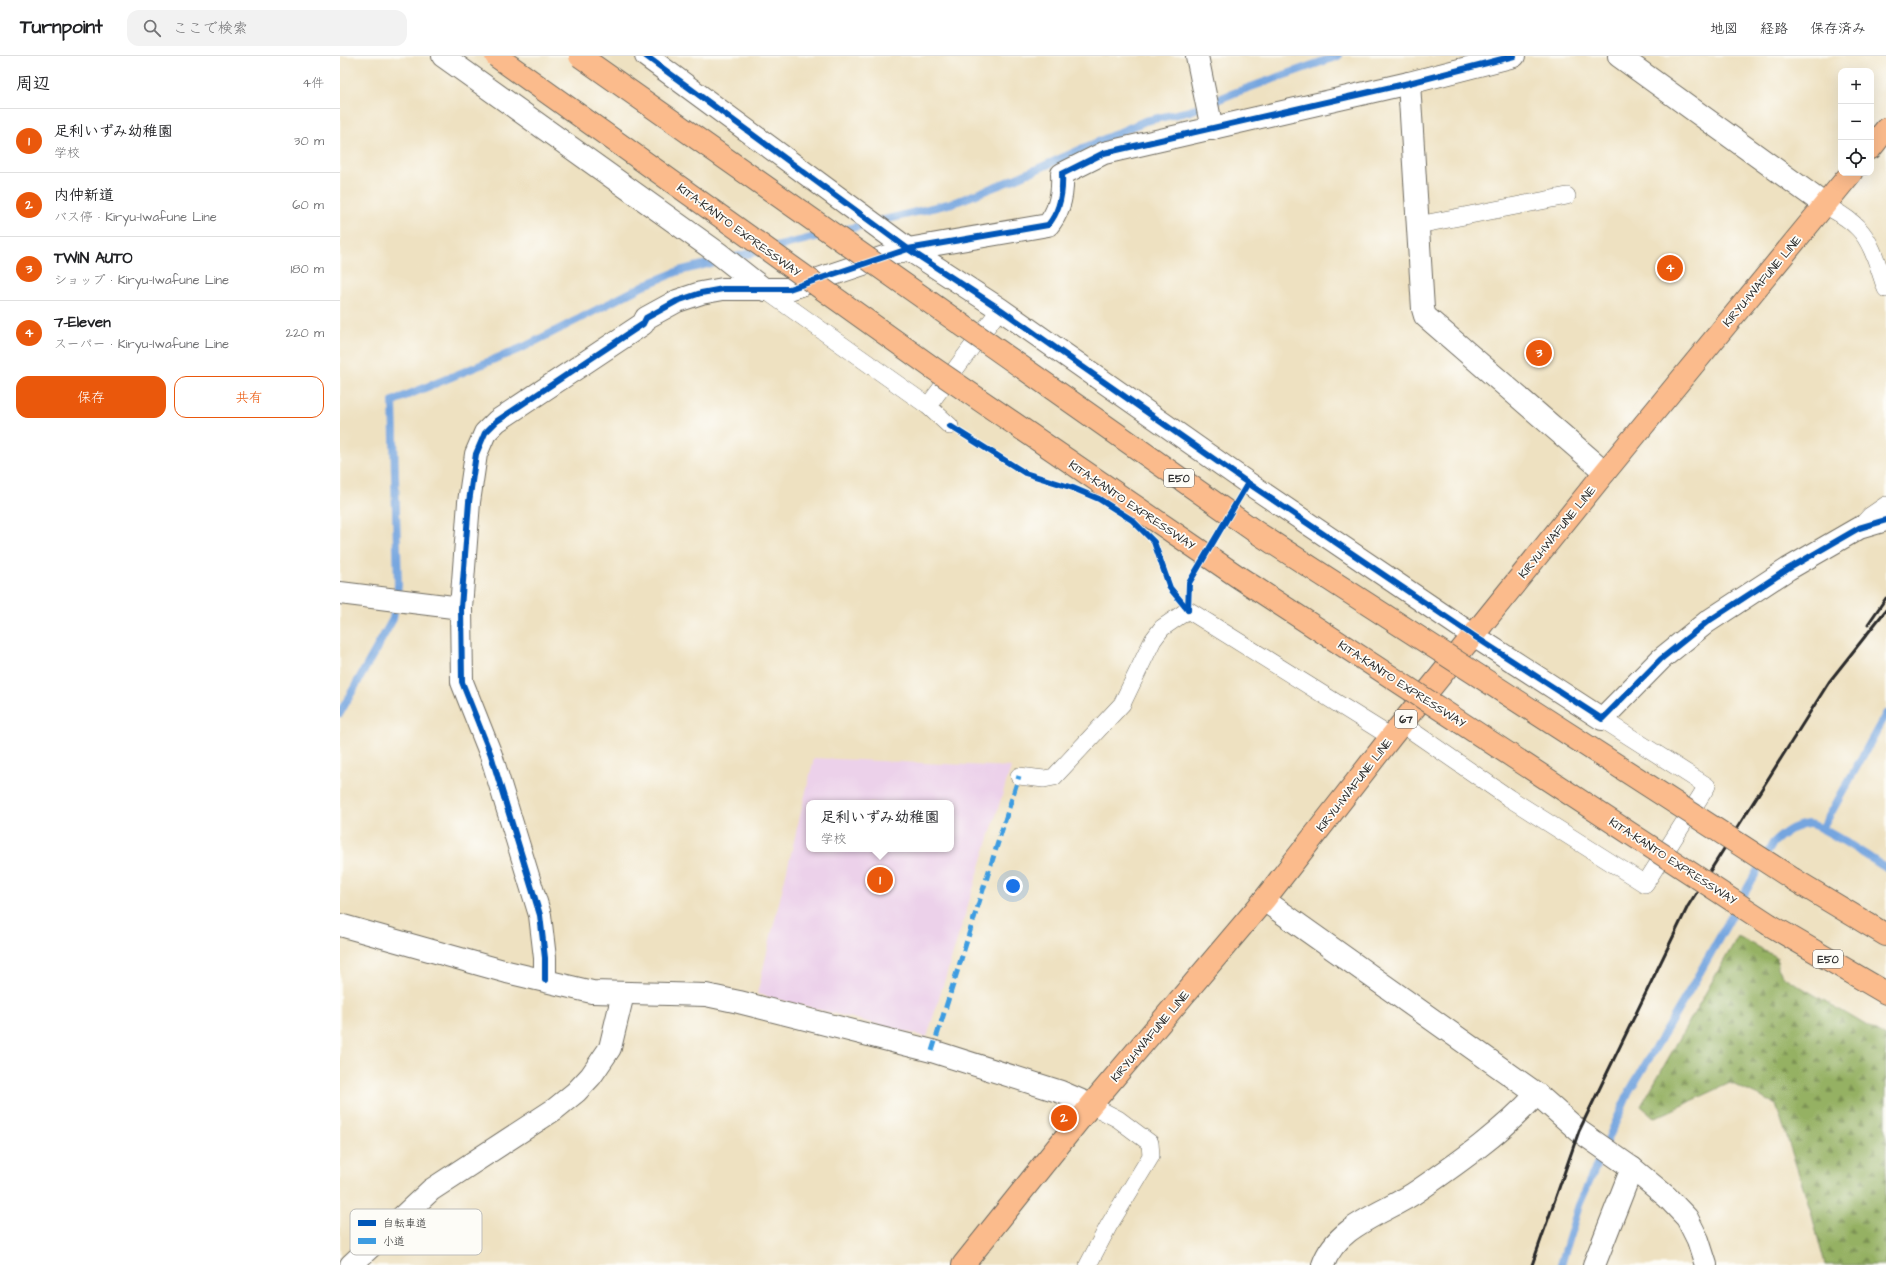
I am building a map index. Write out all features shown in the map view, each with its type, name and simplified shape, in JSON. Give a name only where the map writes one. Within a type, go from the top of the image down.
[{"type":"main road","name":"KITA-KANTO EXPRESSWAY","points":[[496,56],[939,373],[1237,576],[1770,925],[1886,993]]},
{"type":"main road","name":"E50","points":[[580,56],[1256,532],[1793,879],[1886,935]]},
{"type":"main road","points":[[1874,144],[1886,130]]},
{"type":"main road","name":"KIRYU-IWAFUNE LINE","points":[[963,1265],[1091,1105],[1264,900],[1397,731],[1605,472],[1849,176]]},
{"type":"street","points":[[443,56],[718,253],[765,290]]},
{"type":"street","points":[[646,56],[908,249],[1000,309],[1248,483],[1474,636],[1602,719],[1661,659],[1707,622],[1788,569],[1859,528],[1886,520]]},
{"type":"street","points":[[1198,56],[1212,129]]},
{"type":"street","points":[[545,980],[545,958],[540,915],[491,755],[462,682],[461,608],[469,502],[476,454],[485,432],[497,421],[643,324],[646,318],[677,301],[701,293],[723,289],[789,289],[908,249],[1048,225],[1055,217],[1063,188],[1062,174],[1104,153],[1409,83],[1514,56]]},
{"type":"street","points":[[1619,56],[1825,205]]},
{"type":"street","points":[[1409,83],[1423,309],[1425,316],[1605,472]]},
{"type":"street","points":[[340,593],[461,608]]},
{"type":"street","points":[[1264,900],[1537,1094],[1579,1131],[1626,1163],[1667,1197],[1687,1218],[1698,1240],[1706,1265]]},
{"type":"street","points":[[340,925],[507,972],[592,992],[706,995],[739,1002],[932,1051],[1061,1092],[1091,1105]]},
{"type":"street","points":[[411,1209],[432,1190],[555,1109],[576,1092],[591,1076],[610,1048],[623,994]]},
{"type":"street","points":[[1323,1265],[1333,1245],[1347,1232],[1417,1192],[1515,1118],[1537,1094]]},
{"type":"street","points":[[1594,1265],[1626,1163]]},
{"type":"street","points":[[351,1265],[362,1255]]},
{"type":"lane","points":[[1418,225],[1566,196]]},
{"type":"lane","points":[[1825,205],[1847,218],[1859,229],[1868,242],[1886,290]]},
{"type":"lane","points":[[765,290],[928,406],[950,426]]},
{"type":"lane","points":[[928,406],[1000,309]]},
{"type":"lane","points":[[1859,528],[1870,516],[1886,504]]},
{"type":"lane","points":[[1019,776],[1044,779],[1054,777],[1122,704],[1153,640],[1162,628],[1188,610],[1397,731],[1509,798],[1645,884],[1707,786],[1602,719]]},
{"type":"lane","points":[[1088,1265],[1109,1225],[1151,1156],[1150,1143],[1118,1119],[1091,1105]]},
{"type":"shaded area","points":[[814,758],[1011,767],[927,1037],[757,994]]},
{"type":"green space","points":[[1738,936],[1777,957],[1778,968],[1784,977],[1886,1037],[1886,1265],[1825,1265],[1810,1208],[1776,1104],[1730,1083],[1655,1118],[1641,1106]]},
{"type":"waterway","points":[[340,713],[393,619],[398,585],[393,401],[524,347],[647,284],[679,271],[956,202],[1017,178],[1145,121],[1190,111],[1234,93],[1338,56]]},
{"type":"waterway","points":[[1822,829],[1886,714]]},
{"type":"waterway","points":[[1561,1265],[1579,1205],[1629,1092],[1691,988],[1773,843],[1793,828],[1808,824],[1814,825],[1834,835],[1886,868]]},
{"type":"railway","points":[[1868,624],[1886,598]]},
{"type":"railway","points":[[1532,1265],[1579,1131],[1688,906],[1829,682],[1886,610]]},
{"type":"marked path","points":[[932,1051],[1019,776]]},
{"type":"cycle path","points":[[646,56],[908,249],[1000,309],[1248,483],[1474,636],[1602,719],[1661,659],[1707,622],[1788,569],[1859,528],[1886,520]]},
{"type":"cycle path","points":[[545,980],[545,958],[540,915],[491,755],[462,682],[461,608],[469,502],[476,454],[485,433],[497,421],[643,324],[646,318],[677,301],[701,293],[723,289],[789,289],[908,249],[1048,225],[1052,220],[1060,201],[1062,174],[1104,153],[1409,83],[1514,56]]},
{"type":"cycle path","points":[[950,426],[1025,473],[1073,488],[1099,499],[1132,520],[1154,542],[1170,588],[1188,610]]},
{"type":"cycle path","points":[[1188,610],[1189,583],[1248,483]]},
{"type":"place","name":"7-Eleven","points":[[1670,268]]},
{"type":"place","name":"TWIN AUTO","points":[[1539,353]]},
{"type":"place","name":"足利いずみ幼稚園","points":[[880,880]]},
{"type":"place","name":"内仲新道","points":[[1064,1118]]}]
